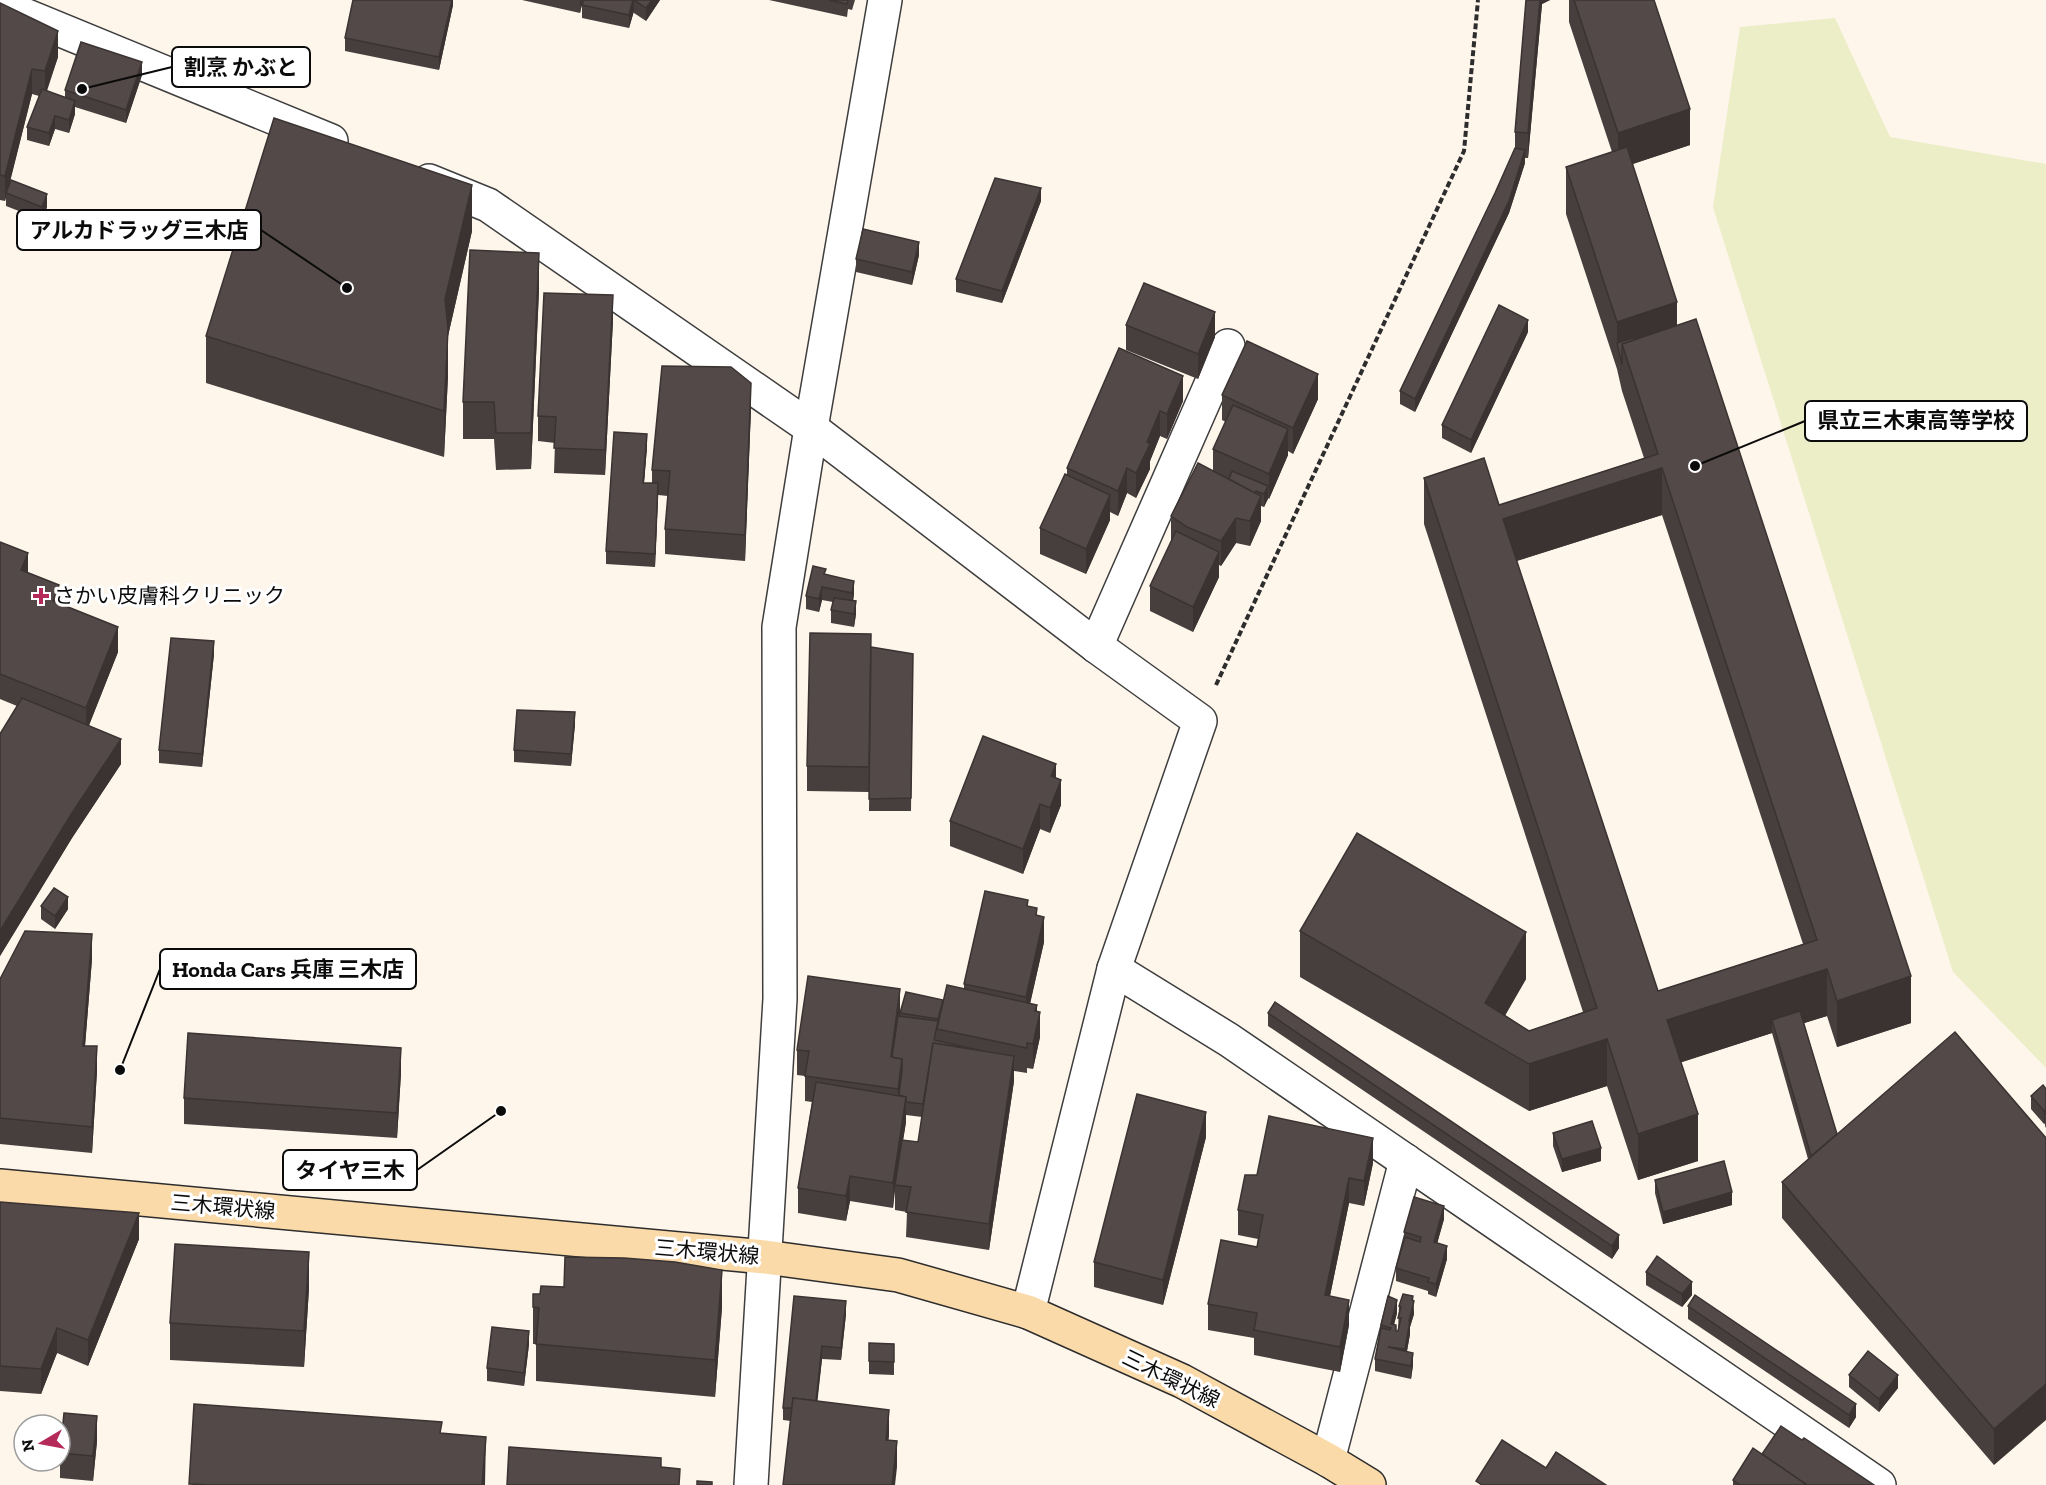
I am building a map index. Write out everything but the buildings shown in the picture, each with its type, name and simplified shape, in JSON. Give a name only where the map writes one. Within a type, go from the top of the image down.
[{"type":"main road","name":"三木環状線","points":[[0,1186],[765,1257],[898,1275],[1028,1312],[1182,1381],[1328,1460],[1369,1485]]},
{"type":"street","points":[[751,1485],[780,999],[779,627],[885,0]]},
{"type":"street","points":[[0,5],[358,151]]},
{"type":"street","points":[[401,169],[488,205],[811,428],[1096,646],[1200,721],[1114,969],[1028,1312]]},
{"type":"street","points":[[1096,646],[1228,346]]},
{"type":"street","points":[[1114,969],[1229,1040],[1879,1485]]},
{"type":"street","points":[[1328,1460],[1406,1161]]},
{"type":"path","points":[[1200,721],[1464,151],[1478,0]]},
{"type":"green space","points":[[1835,18],[1890,137],[2046,164],[2046,1068],[1953,972],[1713,207],[1740,27]]},
{"type":"place","name":"割烹 かぶと","points":[[82,89]]},
{"type":"place","name":"アルカドラッグ三木店","points":[[347,288]]},
{"type":"place","name":"県立三木東高等学校","points":[[1695,466]]},
{"type":"place","name":"さかい皮膚科クリニック","points":[[41,596]]},
{"type":"place","name":"Honda Cars 兵庫 三木店","points":[[120,1070]]},
{"type":"place","name":"タイヤ三木","points":[[501,1111]]}]
